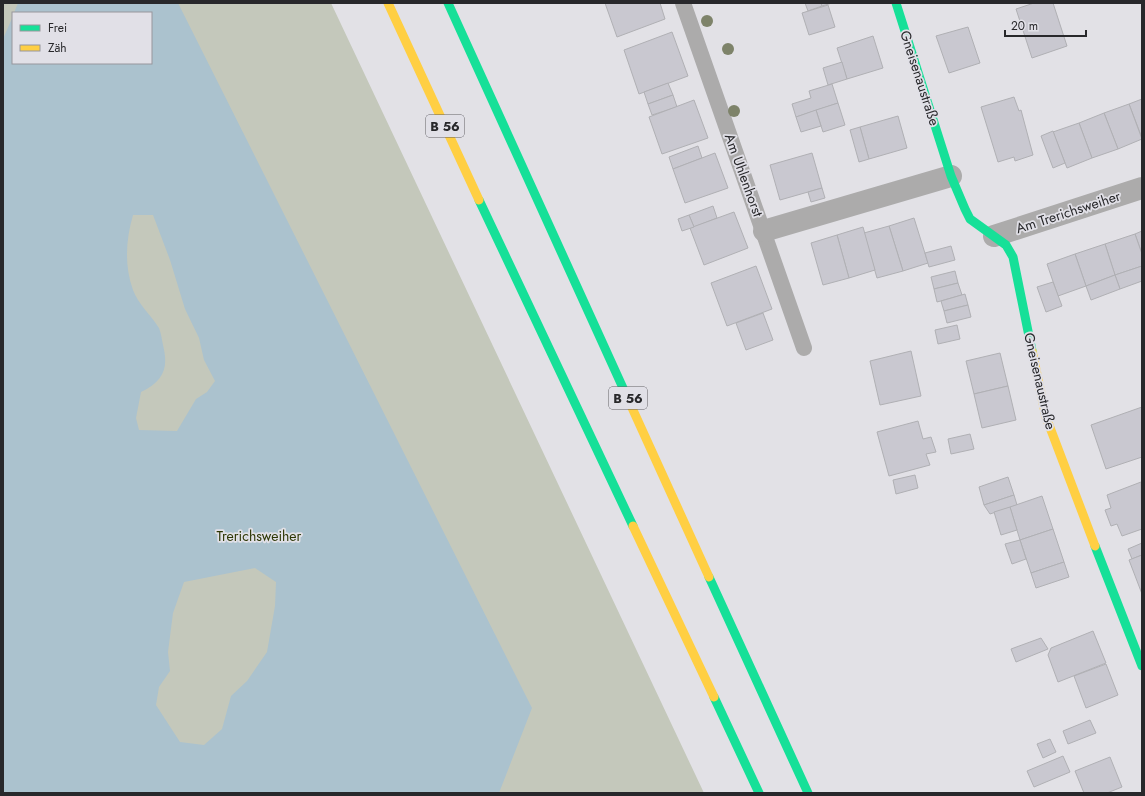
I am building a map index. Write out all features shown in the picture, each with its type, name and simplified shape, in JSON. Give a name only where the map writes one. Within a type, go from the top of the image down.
[{"type":"main road","name":"B 56","points":[[388,3],[759,793]]},
{"type":"main road","name":"B 56","points":[[448,3],[808,793]]},
{"type":"main road","name":"Gneisenaustraße","points":[[896,3],[951,176],[970,219],[1006,245],[1012,257],[1046,417],[1124,624],[1142,666]]},
{"type":"street","points":[[764,231],[951,176]]},
{"type":"street","name":"Am Trerichsweiher","points":[[994,236],[1142,188]]},
{"type":"lane","name":"Am Uhlenhorst","points":[[683,3],[804,348]]},
{"type":"green space","name":"Trerichsweiher","points":[[3,3],[331,3],[704,793],[3,793]]},
{"type":"water","name":"Trerichsweiher","points":[[18,3],[178,3],[532,708],[499,793],[3,793],[3,39],[12,18],[12,64],[152,64],[152,12],[14,12]],"holes":[[[133,215],[153,215],[170,260],[185,309],[199,338],[204,360],[215,381],[207,392],[196,399],[177,431],[139,430],[136,418],[141,392],[149,388],[159,379],[164,368],[165,361],[165,353],[159,328],[135,295],[130,281],[127,262],[129,233]],[[255,568],[276,582],[275,606],[267,652],[247,681],[231,696],[222,729],[204,745],[180,742],[156,705],[159,687],[170,671],[168,652],[173,613],[184,582]]]},
{"type":"building","points":[[605,3],[660,3],[665,19],[617,37]]},
{"type":"building","points":[[805,3],[821,3],[822,6],[808,11]]},
{"type":"building","points":[[821,3],[832,3],[822,6]]},
{"type":"building","points":[[1034,3],[1053,3],[1067,46],[1032,58],[1016,9]]},
{"type":"building","points":[[828,5],[835,27],[809,35],[802,13]]},
{"type":"building","points":[[968,27],[980,63],[949,73],[936,36]]},
{"type":"building","points":[[672,32],[688,76],[639,94],[624,50]]},
{"type":"building","points":[[873,36],[883,68],[847,79],[837,48]]},
{"type":"building","points":[[842,62],[847,79],[828,85],[823,68]]},
{"type":"building","points":[[668,83],[673,95],[648,104],[644,92]]},
{"type":"building","points":[[832,84],[838,103],[796,117],[792,104],[811,98],[809,91]]},
{"type":"building","points":[[673,95],[677,107],[652,115],[648,104]]},
{"type":"building","points":[[1014,97],[1019,111],[1021,110],[1033,155],[1015,161],[1014,157],[998,162],[981,107]]},
{"type":"building","points":[[1142,99],[1142,138],[1129,104]]},
{"type":"building","points":[[694,100],[708,138],[662,154],[649,117]]},
{"type":"building","points":[[838,103],[845,125],[823,132],[816,110]]},
{"type":"building","points":[[1129,104],[1142,139],[1118,149],[1104,113]]},
{"type":"building","points":[[816,110],[821,126],[801,132],[796,117]]},
{"type":"building","points":[[1104,113],[1118,149],[1092,158],[1079,123]]},
{"type":"building","points":[[898,116],[907,148],[869,159],[860,127]]},
{"type":"building","points":[[1079,123],[1092,158],[1067,168],[1053,132]]},
{"type":"building","points":[[860,127],[869,159],[859,162],[850,130]]},
{"type":"building","points":[[1053,131],[1065,163],[1053,168],[1041,136]]},
{"type":"building","points":[[698,146],[702,158],[673,169],[669,157]]},
{"type":"building","points":[[715,153],[728,188],[685,203],[673,169]]},
{"type":"building","points":[[812,153],[822,188],[780,200],[770,165]]},
{"type":"building","points":[[822,188],[825,198],[811,202],[808,192]]},
{"type":"building","points":[[713,206],[717,218],[694,227],[689,215]]},
{"type":"building","points":[[734,212],[748,248],[704,265],[690,228]]},
{"type":"building","points":[[689,215],[694,227],[682,231],[678,219]]},
{"type":"building","points":[[914,218],[928,263],[903,271],[889,226]]},
{"type":"building","points":[[889,226],[903,271],[877,278],[864,233]]},
{"type":"building","points":[[863,227],[875,270],[849,278],[837,235]]},
{"type":"building","points":[[1142,231],[1142,254],[1135,234]]},
{"type":"building","points":[[1135,234],[1142,254],[1142,266],[1115,275],[1105,244]]},
{"type":"building","points":[[837,235],[849,278],[823,285],[811,243]]},
{"type":"building","points":[[1105,244],[1115,275],[1086,286],[1075,254]]},
{"type":"building","points":[[951,246],[955,260],[929,267],[925,253]]},
{"type":"building","points":[[1075,254],[1086,286],[1058,296],[1047,264]]},
{"type":"building","points":[[756,266],[772,309],[727,326],[711,283]]},
{"type":"building","points":[[1142,266],[1142,281],[1120,289],[1115,275]]},
{"type":"building","points":[[955,271],[958,283],[934,289],[931,277]]},
{"type":"building","points":[[1115,275],[1120,289],[1091,300],[1086,286]]},
{"type":"building","points":[[1053,282],[1062,306],[1046,312],[1037,287]]},
{"type":"building","points":[[958,283],[962,295],[937,302],[934,289]]},
{"type":"building","points":[[965,294],[968,305],[944,311],[941,301]]},
{"type":"building","points":[[968,305],[971,317],[947,323],[944,311]]},
{"type":"building","points":[[763,313],[773,340],[746,350],[736,323]]},
{"type":"building","points":[[957,325],[960,339],[938,344],[935,330]]},
{"type":"building","points":[[911,351],[921,396],[880,405],[870,361]]},
{"type":"building","points":[[1000,353],[1008,386],[974,394],[966,361]]},
{"type":"building","points":[[1008,386],[1016,420],[982,428],[974,394]]},
{"type":"building","points":[[1142,407],[1142,457],[1106,469],[1091,425]]},
{"type":"building","points":[[918,421],[923,439],[931,437],[936,452],[926,454],[930,465],[889,476],[877,432]]},
{"type":"building","points":[[970,434],[974,449],[951,454],[948,439]]},
{"type":"building","points":[[915,475],[918,488],[896,494],[893,480]]},
{"type":"building","points":[[1008,477],[1014,495],[984,505],[979,487]]},
{"type":"building","points":[[1141,482],[1142,529],[1122,536],[1117,524],[1111,526],[1105,510],[1111,508],[1107,495]]},
{"type":"building","points":[[1014,495],[1017,505],[990,514],[984,505]]},
{"type":"building","points":[[1042,496],[1053,529],[1020,540],[1010,507]]},
{"type":"building","points":[[1010,507],[1017,530],[1001,535],[994,512]]},
{"type":"building","points":[[1053,529],[1064,562],[1031,573],[1020,540]]},
{"type":"building","points":[[1020,540],[1026,559],[1012,564],[1005,544]]},
{"type":"building","points":[[1142,543],[1142,555],[1132,559],[1128,549]]},
{"type":"building","points":[[1142,555],[1142,594],[1129,560]]},
{"type":"building","points":[[1064,562],[1069,577],[1036,588],[1031,573]]},
{"type":"building","points":[[1093,631],[1106,663],[1058,682],[1048,655],[1051,648]]},
{"type":"building","points":[[1041,638],[1048,649],[1016,662],[1011,649]]},
{"type":"building","points":[[1106,664],[1118,695],[1086,708],[1074,676]]},
{"type":"building","points":[[1090,720],[1096,733],[1068,744],[1063,731]]},
{"type":"building","points":[[1050,739],[1056,752],[1043,758],[1037,744]]},
{"type":"building","points":[[1063,756],[1070,772],[1034,787],[1027,771]]},
{"type":"building","points":[[1110,757],[1122,787],[1107,793],[1084,793],[1075,771]]},
{"type":"traffic: fast","points":[[448,3],[628,399]]},
{"type":"traffic: fast","points":[[896,3],[951,176],[965,209],[970,219],[1006,245],[1013,257],[1032,351]]},
{"type":"traffic: fast","points":[[479,200],[633,526]]},
{"type":"traffic: fast","points":[[1095,546],[1142,666]]},
{"type":"traffic: fast","points":[[709,577],[808,793]]},
{"type":"traffic: fast","points":[[714,697],[759,793]]},
{"type":"traffic: slow","points":[[388,3],[479,200]]},
{"type":"traffic: slow","points":[[1032,351],[1046,417],[1095,546]]},
{"type":"traffic: slow","points":[[628,399],[709,577]]},
{"type":"traffic: slow","points":[[633,526],[714,697]]}]
